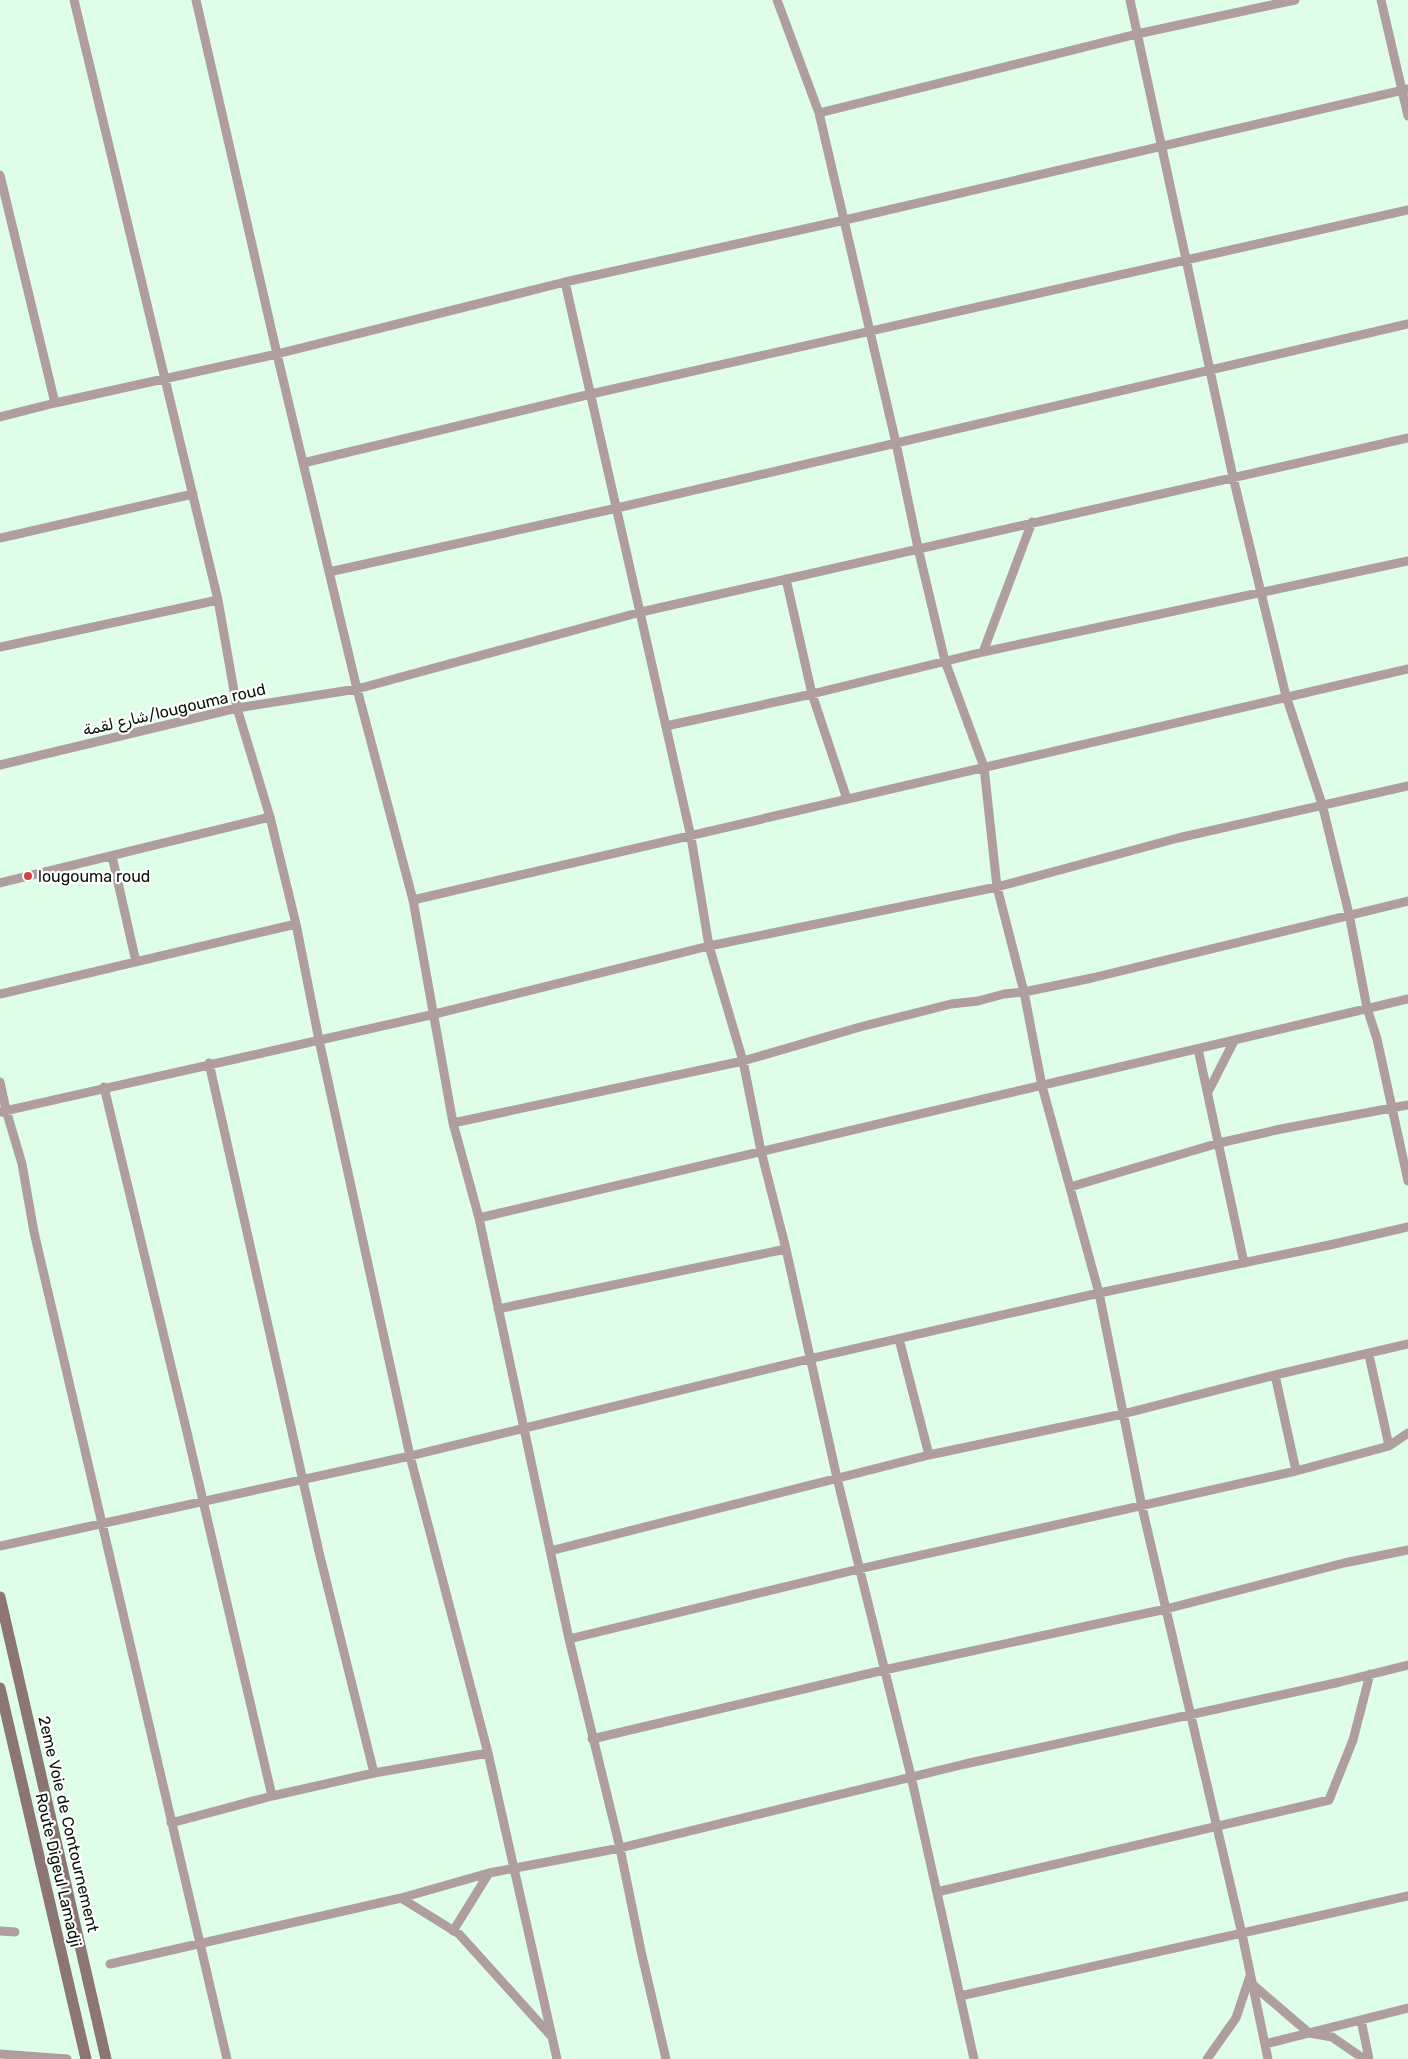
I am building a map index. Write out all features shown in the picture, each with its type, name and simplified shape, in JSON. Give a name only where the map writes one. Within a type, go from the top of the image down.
[{"type":"main road","name":"2eme Voie de Contournement","points":[[0,1597],[106,2059]]},
{"type":"main road","name":"Route Digeul Lamadji","points":[[0,1688],[86,2059]]},
{"type":"street","points":[[74,0],[218,600],[237,708],[270,818],[296,924],[319,1040],[410,1456],[488,1753],[557,2059]]},
{"type":"street","points":[[196,0],[277,354],[357,689],[413,900],[435,1014],[453,1123],[479,1218],[569,1639],[620,1848],[666,2059]]},
{"type":"street","points":[[1130,0],[1233,477],[1286,696],[1322,804],[1349,914],[1367,1008],[1377,1039],[1408,1181]]},
{"type":"street","points":[[819,113],[1137,34],[1295,0]]},
{"type":"street","points":[[1381,0],[1405,90],[1408,116]]},
{"type":"street","points":[[781,1],[819,113],[945,661],[984,767],[997,887],[1024,992],[1042,1086],[1099,1293],[1142,1507],[1242,1934],[1268,2059]]},
{"type":"street","points":[[0,417],[277,354],[564,282],[845,220],[1405,90]]},
{"type":"street","points":[[0,175],[55,403]]},
{"type":"street","points":[[303,463],[590,394],[869,330],[1408,210]]},
{"type":"street","points":[[564,282],[692,837],[709,946],[743,1061],[809,1359],[911,1776],[974,2059]]},
{"type":"street","points":[[329,572],[617,508],[1408,324]]},
{"type":"street","name":"شارع لقمة/lougouma roud","points":[[0,765],[237,708],[357,689],[641,612],[1408,438]]},
{"type":"street","points":[[0,538],[193,494]]},
{"type":"street","points":[[983,652],[1032,522]]},
{"type":"street","points":[[666,726],[812,694],[983,652],[1408,560]]},
{"type":"street","points":[[786,579],[812,694],[847,799]]},
{"type":"street","points":[[0,647],[218,600]]},
{"type":"street","points":[[413,900],[692,837],[847,799],[1408,669]]},
{"type":"street","points":[[3,1111],[209,1063],[435,1014],[709,946],[997,887],[1178,838],[1408,786]]},
{"type":"street","points":[[0,883],[270,818]]},
{"type":"street","points":[[112,856],[136,962]]},
{"type":"street","points":[[453,1123],[743,1061],[860,1027],[951,1004],[978,1001],[1004,994],[1024,992],[1101,976],[1408,901]]},
{"type":"street","points":[[0,994],[296,924]]},
{"type":"street","points":[[479,1218],[1408,999]]},
{"type":"street","points":[[1208,1092],[1234,1041]]},
{"type":"street","points":[[1198,1049],[1244,1263]]},
{"type":"street","points":[[209,1063],[303,1479],[374,1773]]},
{"type":"street","points":[[0,1082],[3,1111],[22,1164],[34,1232],[227,2059]]},
{"type":"street","points":[[104,1087],[272,1796]]},
{"type":"street","points":[[1070,1187],[1219,1143],[1281,1129],[1408,1105]]},
{"type":"street","points":[[0,1546],[410,1456],[809,1359],[1099,1293],[1408,1226]]},
{"type":"street","points":[[498,1309],[786,1249]]},
{"type":"street","points":[[899,1339],[929,1455]]},
{"type":"street","points":[[550,1551],[929,1455],[1123,1414],[1274,1375],[1369,1355],[1408,1344]]},
{"type":"street","points":[[1369,1355],[1389,1446]]},
{"type":"street","points":[[1274,1375],[1296,1471]]},
{"type":"street","points":[[569,1639],[859,1569],[1296,1471],[1389,1446],[1408,1433]]},
{"type":"street","points":[[592,1739],[884,1670],[1166,1609],[1344,1563],[1408,1550]]},
{"type":"street","points":[[110,1964],[401,1898],[489,1872],[620,1848],[911,1776],[1408,1665]]},
{"type":"street","points":[[937,1892],[1329,1800],[1353,1740],[1370,1674]]},
{"type":"street","points":[[172,1823],[272,1796],[374,1773],[488,1753]]},
{"type":"street","points":[[453,1931],[489,1872]]},
{"type":"street","points":[[960,1996],[1408,1896]]},
{"type":"street","points":[[401,1898],[459,1934],[552,2038]]},
{"type":"street","points":[[0,1931],[15,1932]]},
{"type":"street","points":[[1251,1980],[1309,2033],[1332,2037],[1364,2059]]},
{"type":"street","points":[[1207,2059],[1236,2018],[1251,1980]]},
{"type":"street","points":[[1265,2044],[1408,2008]]},
{"type":"street","points":[[1361,2020],[1369,2059]]},
{"type":"street","points":[[0,2054],[67,2059]]},
{"type":"place","name":"lougouma roud","points":[[28,876]]}]
